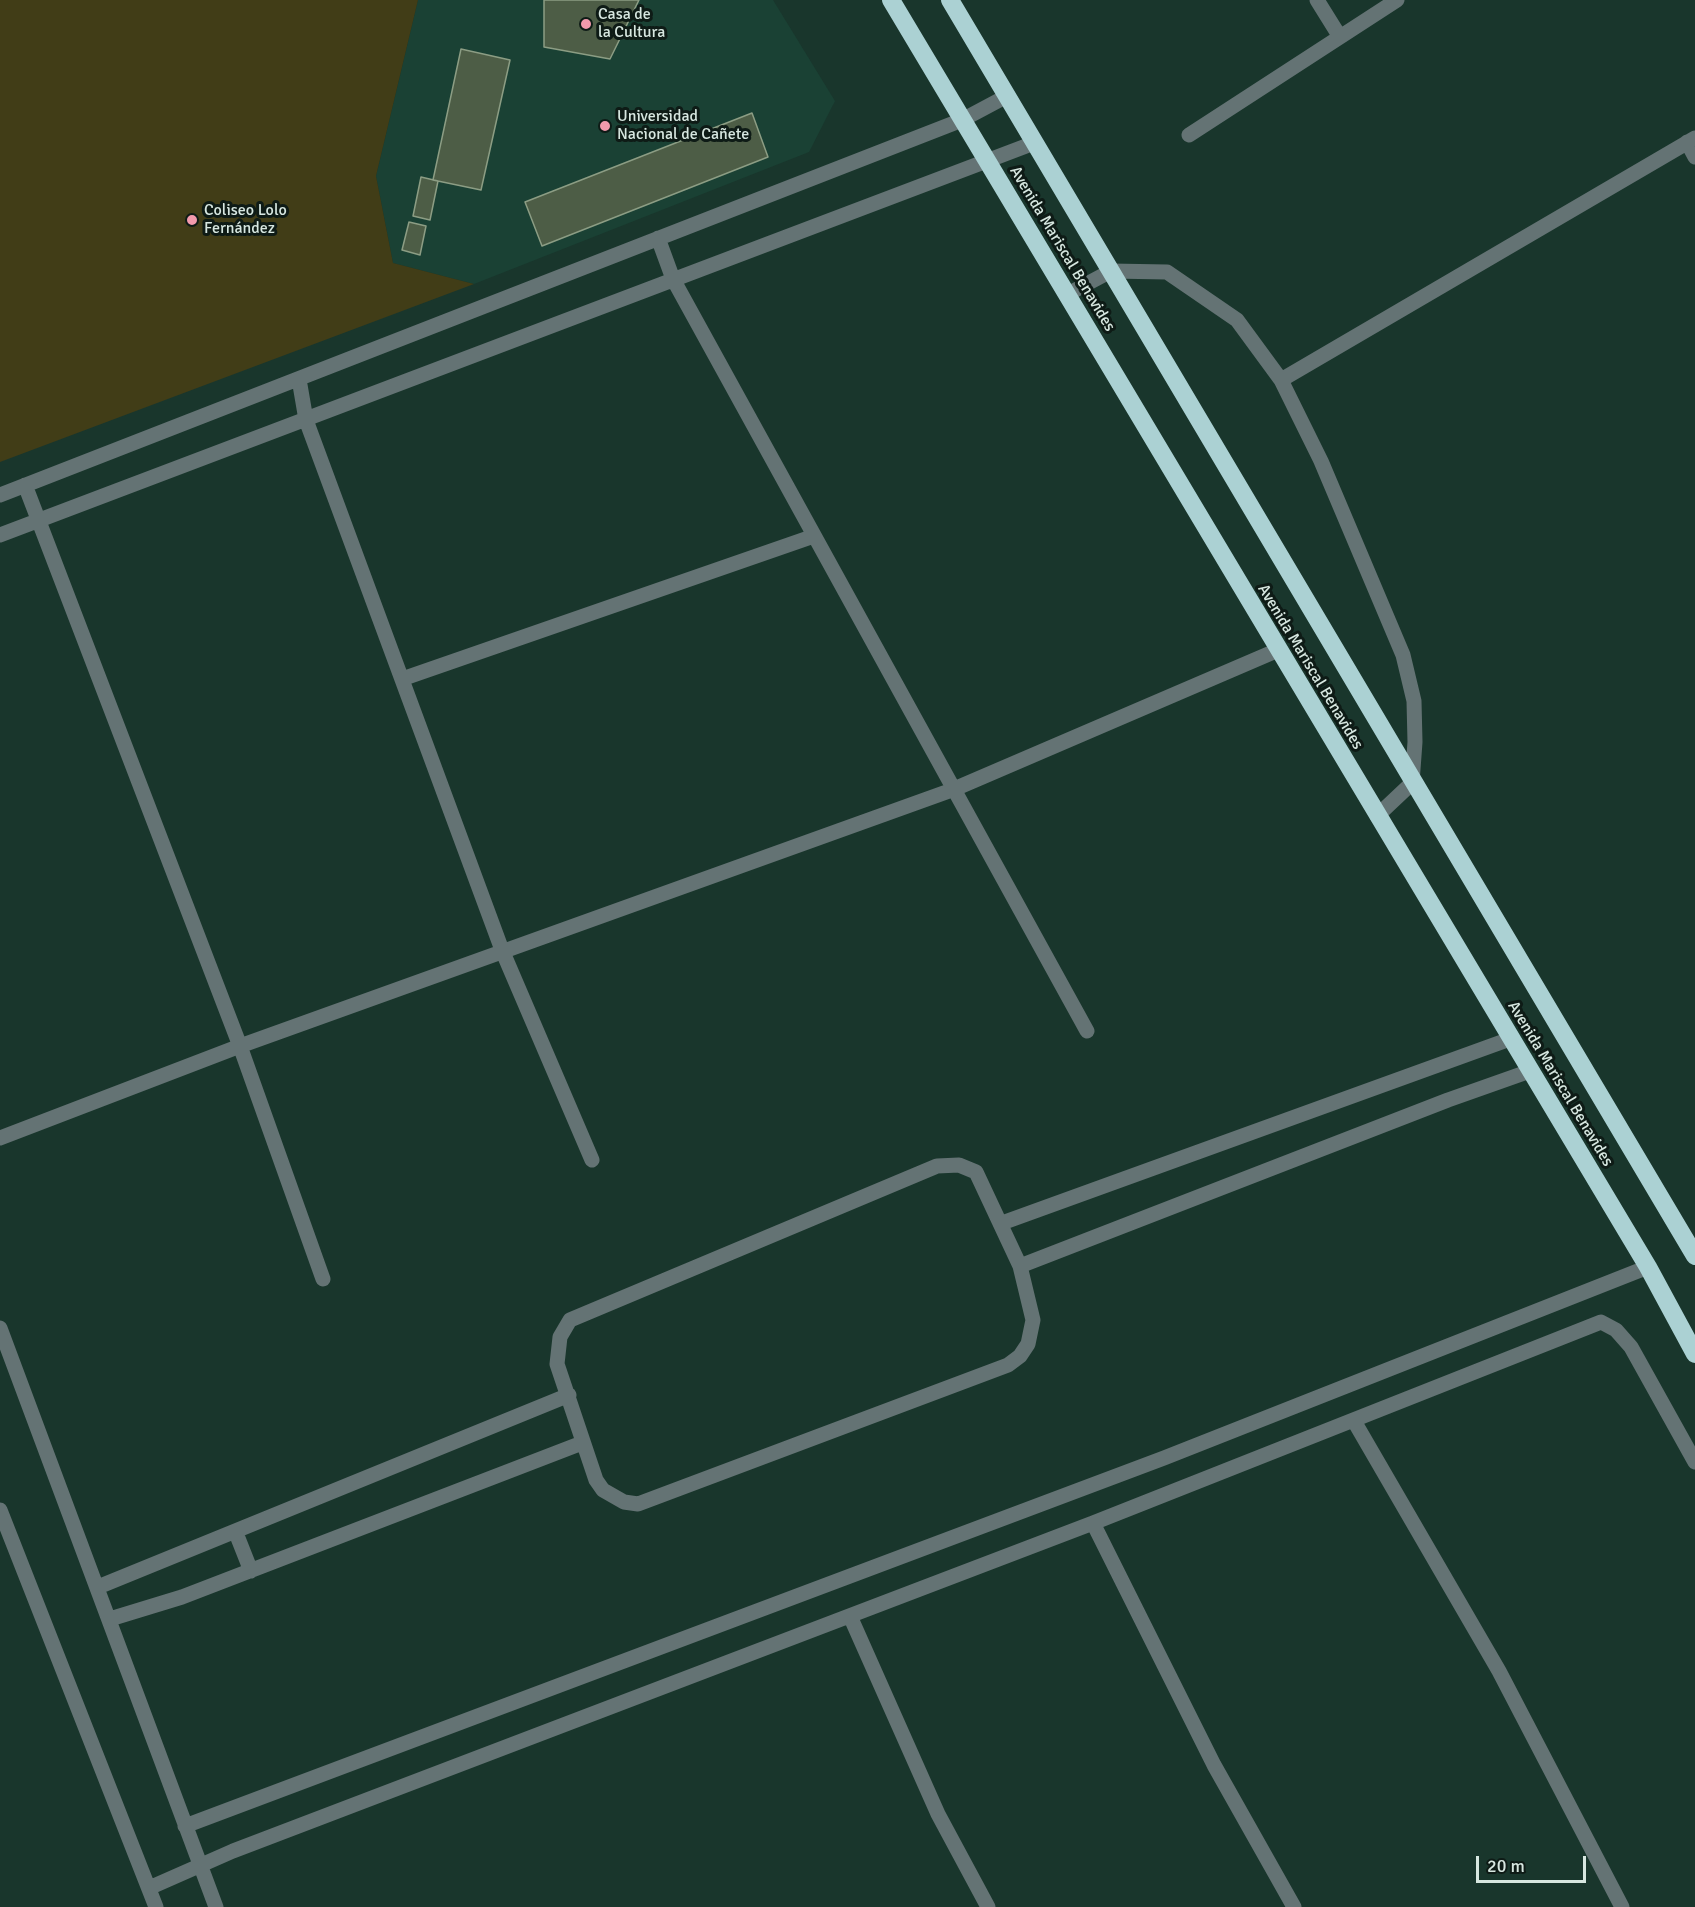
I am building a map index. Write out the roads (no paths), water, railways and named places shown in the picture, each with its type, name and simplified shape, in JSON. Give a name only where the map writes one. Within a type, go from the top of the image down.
[{"type":"highway","name":"Avenida Mariscal Benavides","points":[[891,0],[1648,1267],[1695,1354]]},
{"type":"highway","name":"Avenida Mariscal Benavides","points":[[950,0],[1412,783],[1695,1256]]},
{"type":"street","points":[[1317,0],[1340,37]]},
{"type":"street","points":[[1189,135],[1397,0]]},
{"type":"street","points":[[0,495],[962,120],[1007,96]]},
{"type":"street","points":[[1281,380],[1691,140],[1695,158]]},
{"type":"street","points":[[0,535],[1034,143]]},
{"type":"street","points":[[658,238],[673,279],[952,790],[1088,1031]]},
{"type":"street","points":[[1066,295],[1111,271],[1167,272],[1237,320],[1281,380],[1321,461],[1403,655],[1414,701],[1412,783],[1377,816]]},
{"type":"street","points":[[299,379],[306,420],[502,950],[592,1160]]},
{"type":"street","points":[[25,485],[240,1046],[323,1279]]},
{"type":"street","points":[[402,679],[814,536]]},
{"type":"street","points":[[0,1138],[240,1046],[502,950],[952,790],[1278,650]]},
{"type":"street","points":[[1002,1223],[1510,1039]]},
{"type":"street","points":[[1020,1266],[1448,1100],[1530,1071]]},
{"type":"street","points":[[959,1165],[976,1172],[1002,1223],[1020,1266],[1031,1309],[1032,1332],[1020,1356],[1008,1365],[638,1504],[624,1502],[603,1490],[596,1480],[557,1364],[561,1337],[570,1320],[937,1166],[959,1165]]},
{"type":"street","points":[[185,1826],[1164,1458],[1648,1267]]},
{"type":"street","points":[[149,1888],[233,1851],[1093,1523],[1354,1422],[1601,1322],[1616,1330],[1631,1347],[1695,1462]]},
{"type":"street","points":[[0,1328],[4,1353],[98,1587],[216,1907]]},
{"type":"street","points":[[98,1587],[236,1533],[569,1395]]},
{"type":"street","points":[[1354,1422],[1499,1671],[1622,1907]]},
{"type":"street","points":[[110,1619],[182,1597],[582,1443]]},
{"type":"street","points":[[0,1510],[156,1907]]},
{"type":"street","points":[[1093,1523],[1214,1765],[1294,1907]]},
{"type":"street","points":[[236,1533],[250,1571]]},
{"type":"street","points":[[850,1616],[938,1814],[988,1907]]},
{"type":"place","name":"Casa de la Cultura","points":[[586,24]]},
{"type":"place","name":"Universidad Nacional de Cañete","points":[[605,126]]},
{"type":"place","name":"Coliseo Lolo Fernández","points":[[192,220]]}]
